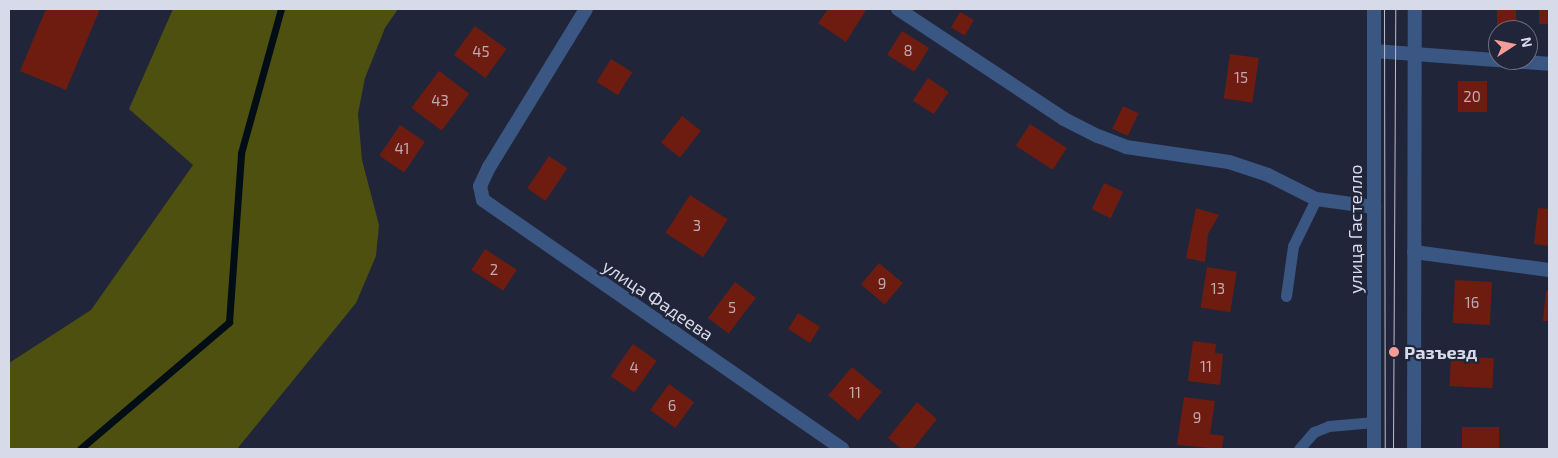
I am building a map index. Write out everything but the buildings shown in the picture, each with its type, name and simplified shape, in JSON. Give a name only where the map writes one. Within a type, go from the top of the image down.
[{"type":"street","name":"улица Фадеева","points":[[586,9],[489,167],[480,186],[483,200],[842,449]]},
{"type":"street","points":[[898,9],[1064,119],[1098,136],[1126,147],[1230,162],[1268,175],[1316,199],[1374,207]]},
{"type":"street","name":"улица Гастелло","points":[[1374,9],[1374,449]]},
{"type":"street","points":[[1414,449],[1415,9]]},
{"type":"street","points":[[1374,51],[1549,64]]},
{"type":"street","points":[[1414,252],[1549,270]]},
{"type":"lane","points":[[1286,296],[1293,246],[1316,199]]},
{"type":"lane","points":[[1299,449],[1314,432],[1329,426],[1374,422]]},
{"type":"shaded area","points":[[173,9],[398,9],[385,28],[365,78],[358,114],[362,160],[379,225],[376,256],[356,303],[237,449],[9,449],[9,363],[91,310],[193,165],[129,109]]},
{"type":"waterway","points":[[80,449],[229,322],[241,153],[281,9]]},
{"type":"tram line","points":[[1384,9],[1385,449]]},
{"type":"tram line","points":[[1393,449],[1395,9]]},
{"type":"place","name":"Разъезд","points":[[1394,352]]}]
